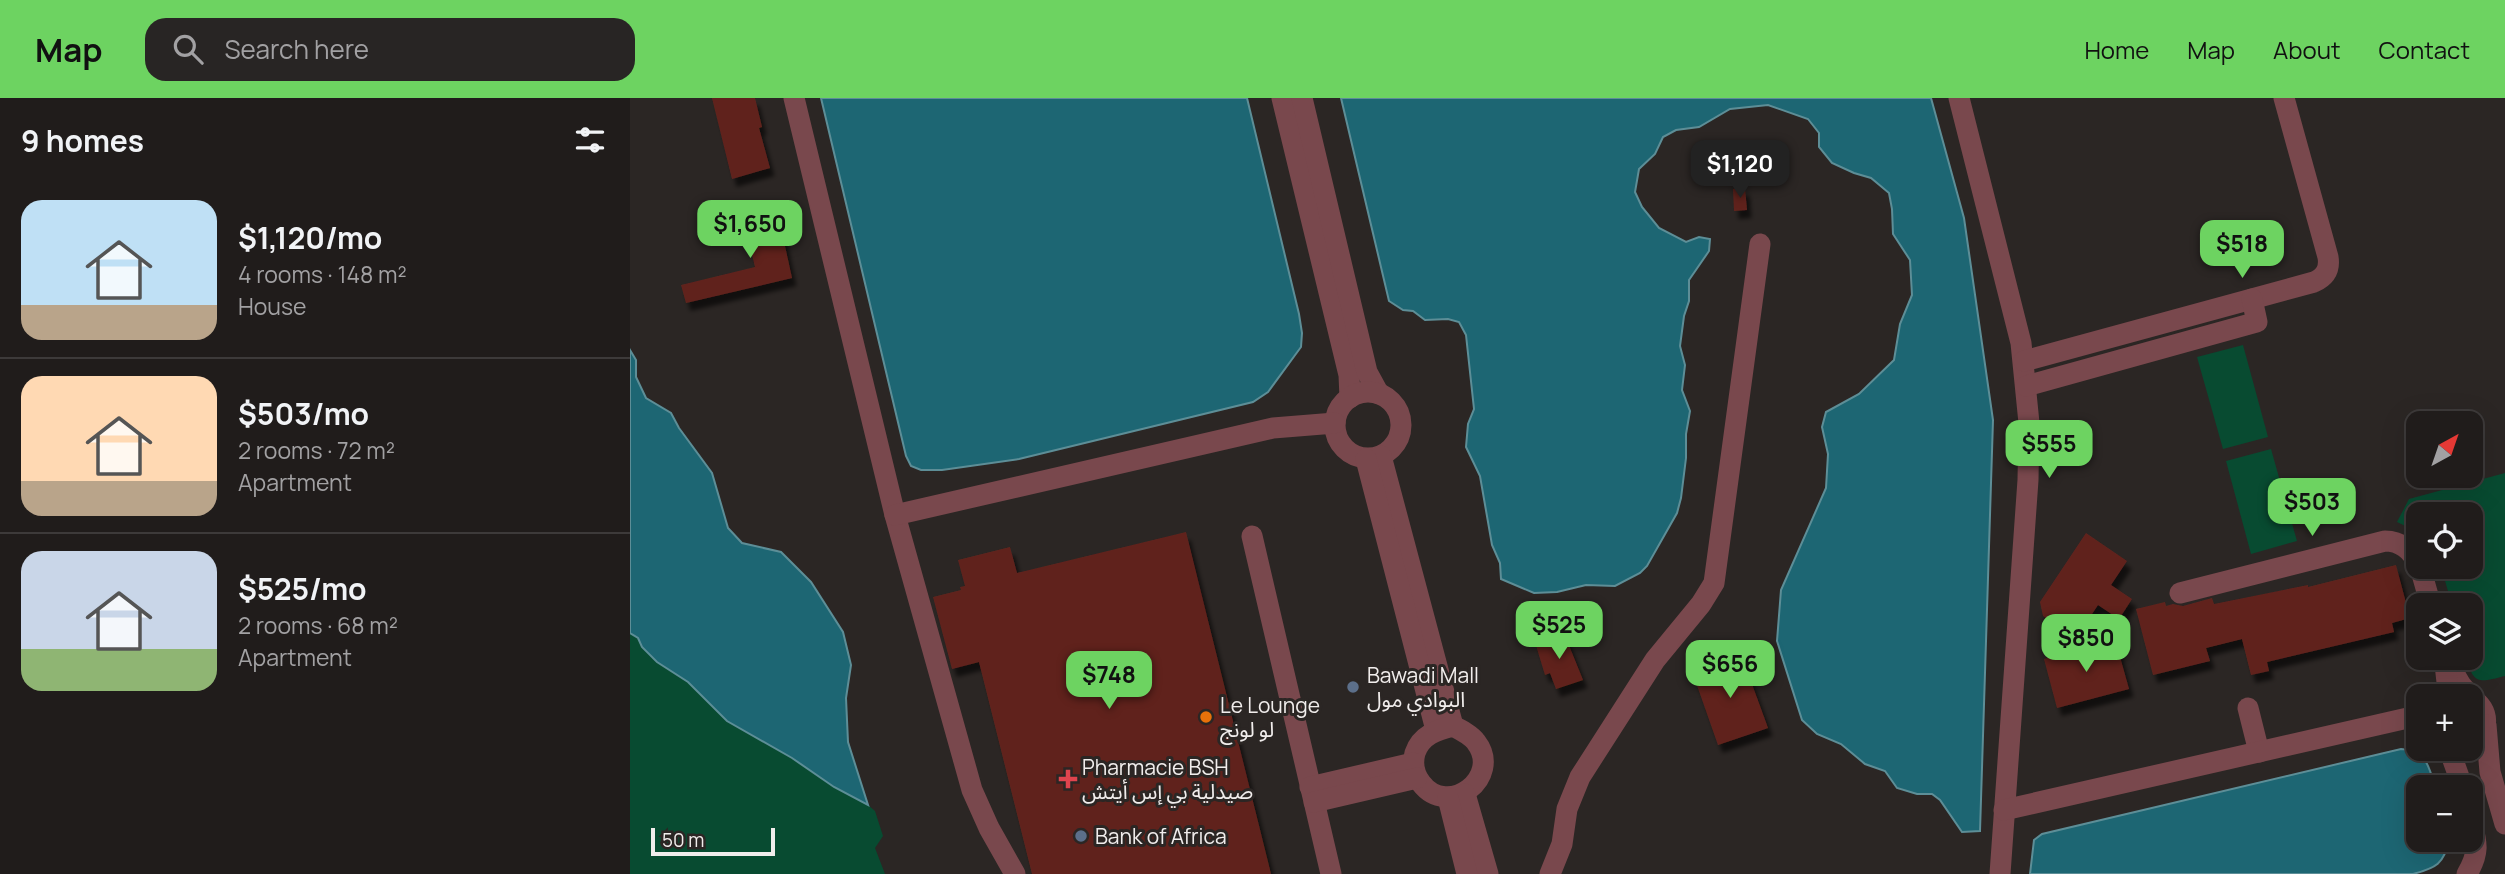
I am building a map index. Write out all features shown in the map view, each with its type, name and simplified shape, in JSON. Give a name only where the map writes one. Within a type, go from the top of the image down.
[{"type":"street","points":[[794,98],[895,515],[972,790],[989,828],[1015,874]]},
{"type":"street","points":[[1282,98],[1349,375],[1350,398]]},
{"type":"street","points":[[1302,98],[1367,372],[1379,394]]},
{"type":"street","points":[[1959,98],[2024,361],[2029,423],[2028,480],[2000,874]]},
{"type":"street","points":[[2024,361],[2314,282],[2325,275],[2329,264],[2284,98]]},
{"type":"street","points":[[1550,874],[1562,844],[1567,809],[1580,777],[1655,660],[1701,604],[1714,583],[1760,244]]},
{"type":"street","points":[[2026,386],[2257,322],[2252,299]]},
{"type":"street","points":[[1362,393],[1379,394],[1389,399],[1401,418],[1398,441],[1391,450],[1374,457],[1347,451],[1336,433],[1335,423],[1340,406],[1362,393]]},
{"type":"street","points":[[895,515],[1273,428],[1335,423]]},
{"type":"street","points":[[1374,457],[1445,728]]},
{"type":"street","points":[[1252,536],[1331,874]]},
{"type":"street","points":[[2180,593],[2385,541],[2393,541],[2406,548]]},
{"type":"street","points":[[2248,708],[2259,751]]},
{"type":"street","points":[[2004,810],[2406,719]]},
{"type":"street","points":[[1445,728],[1475,741],[1482,754],[1483,770],[1476,784],[1456,796],[1435,795],[1424,788],[1415,771],[1416,750],[1423,739],[1445,728]]},
{"type":"street","points":[[2483,738],[2505,824]]},
{"type":"street","points":[[1312,794],[1415,771]]},
{"type":"street","points":[[1456,796],[1467,874]]},
{"type":"street","points":[[1456,796],[1488,874]]},
{"type":"street","points":[[2467,874],[2477,852]]},
{"type":"green space","points":[[2243,345],[2268,437],[2223,449],[2197,357]]},
{"type":"green space","points":[[2271,449],[2297,541],[2251,554],[2226,461]]},
{"type":"green space","points":[[2505,473],[2505,676],[2479,680],[2471,670],[2483,670],[2483,593],[2449,593],[2444,579],[2483,579],[2483,502],[2407,502],[2409,499],[2450,488],[2483,488],[2483,479]]},
{"type":"green space","points":[[2406,505],[2406,526],[2397,522]]},
{"type":"green space","points":[[630,633],[638,638],[642,647],[657,662],[688,682],[727,721],[792,758],[875,811],[883,836],[875,848],[885,874],[630,874]]},
{"type":"water","points":[[821,98],[1247,98],[1299,314],[1301,347],[1268,392],[1253,402],[1019,459],[942,470],[921,470],[911,466],[906,456]]},
{"type":"water","points":[[1341,98],[1931,98],[1964,218],[1993,420],[1980,831],[1962,832],[1940,800],[1932,794],[1917,794],[1897,788],[1885,771],[1865,764],[1841,744],[1817,734],[1802,720],[1777,641],[1781,590],[1826,488],[1828,454],[1822,427],[1826,412],[1859,394],[1894,360],[1900,324],[1912,295],[1910,260],[1893,234],[1889,193],[1871,178],[1832,163],[1819,147],[1819,133],[1808,119],[1768,105],[1730,109],[1699,127],[1676,130],[1663,137],[1655,154],[1639,169],[1635,192],[1642,207],[1659,228],[1686,242],[1699,237],[1710,239],[1709,251],[1689,280],[1689,301],[1680,346],[1685,365],[1682,390],[1690,411],[1677,513],[1647,566],[1640,573],[1615,586],[1586,585],[1557,592],[1534,593],[1501,579],[1500,563],[1492,545],[1480,476],[1466,447],[1468,424],[1474,409],[1466,335],[1459,322],[1448,319],[1425,320],[1413,311],[1403,310],[1389,301]]},
{"type":"water","points":[[630,350],[636,360],[636,377],[646,398],[671,413],[712,473],[728,528],[742,543],[781,552],[811,582],[843,632],[851,665],[846,698],[848,742],[868,805],[727,721],[688,682],[657,662],[642,647],[638,638],[630,633]]},
{"type":"water","points":[[2401,749],[2406,750],[2406,761],[2425,761],[2431,775],[2406,775],[2406,852],[2445,852],[2438,864],[2413,874],[2030,874],[2034,840],[2042,834]]},
{"type":"building","points":[[712,98],[755,98],[762,127],[759,128],[770,168],[732,179]]},
{"type":"building","points":[[1745,188],[1747,210],[1734,211],[1733,189]]},
{"type":"building","points":[[776,205],[792,278],[686,303],[681,285],[755,267],[742,213]]},
{"type":"building","points":[[1186,532],[1271,874],[1032,874],[979,662],[952,669],[933,597],[961,590],[960,587],[965,586],[958,560],[1010,547],[1017,573]]},
{"type":"building","points":[[2086,533],[2127,561],[2111,585],[2132,599],[2119,619],[2098,605],[2076,638],[2043,616],[2040,602]]},
{"type":"building","points":[[2396,565],[2406,603],[2406,619],[2392,623],[2394,632],[2267,662],[2269,671],[2251,675],[2242,639],[2206,648],[2210,661],[2153,675],[2136,609],[2165,602],[2166,606],[2183,606],[2212,598],[2214,604],[2308,587]]},
{"type":"building","points":[[1564,633],[1583,680],[1556,689],[1550,673],[1545,675],[1535,642]]},
{"type":"building","points":[[2115,639],[2129,689],[2057,708],[2044,659]]},
{"type":"building","points":[[1741,654],[1768,728],[1718,745],[1692,671]]},
{"type":"place","name":"Bawadi Mall البوادي مول","points":[[1353,687]]},
{"type":"place","name":"Le Lounge لو لونج","points":[[1206,717]]},
{"type":"place","name":"Pharmacie BSH صيدلية بي إس أيتش","points":[[1068,779]]},
{"type":"place","name":"Bank of Africa","points":[[1081,836]]}]
